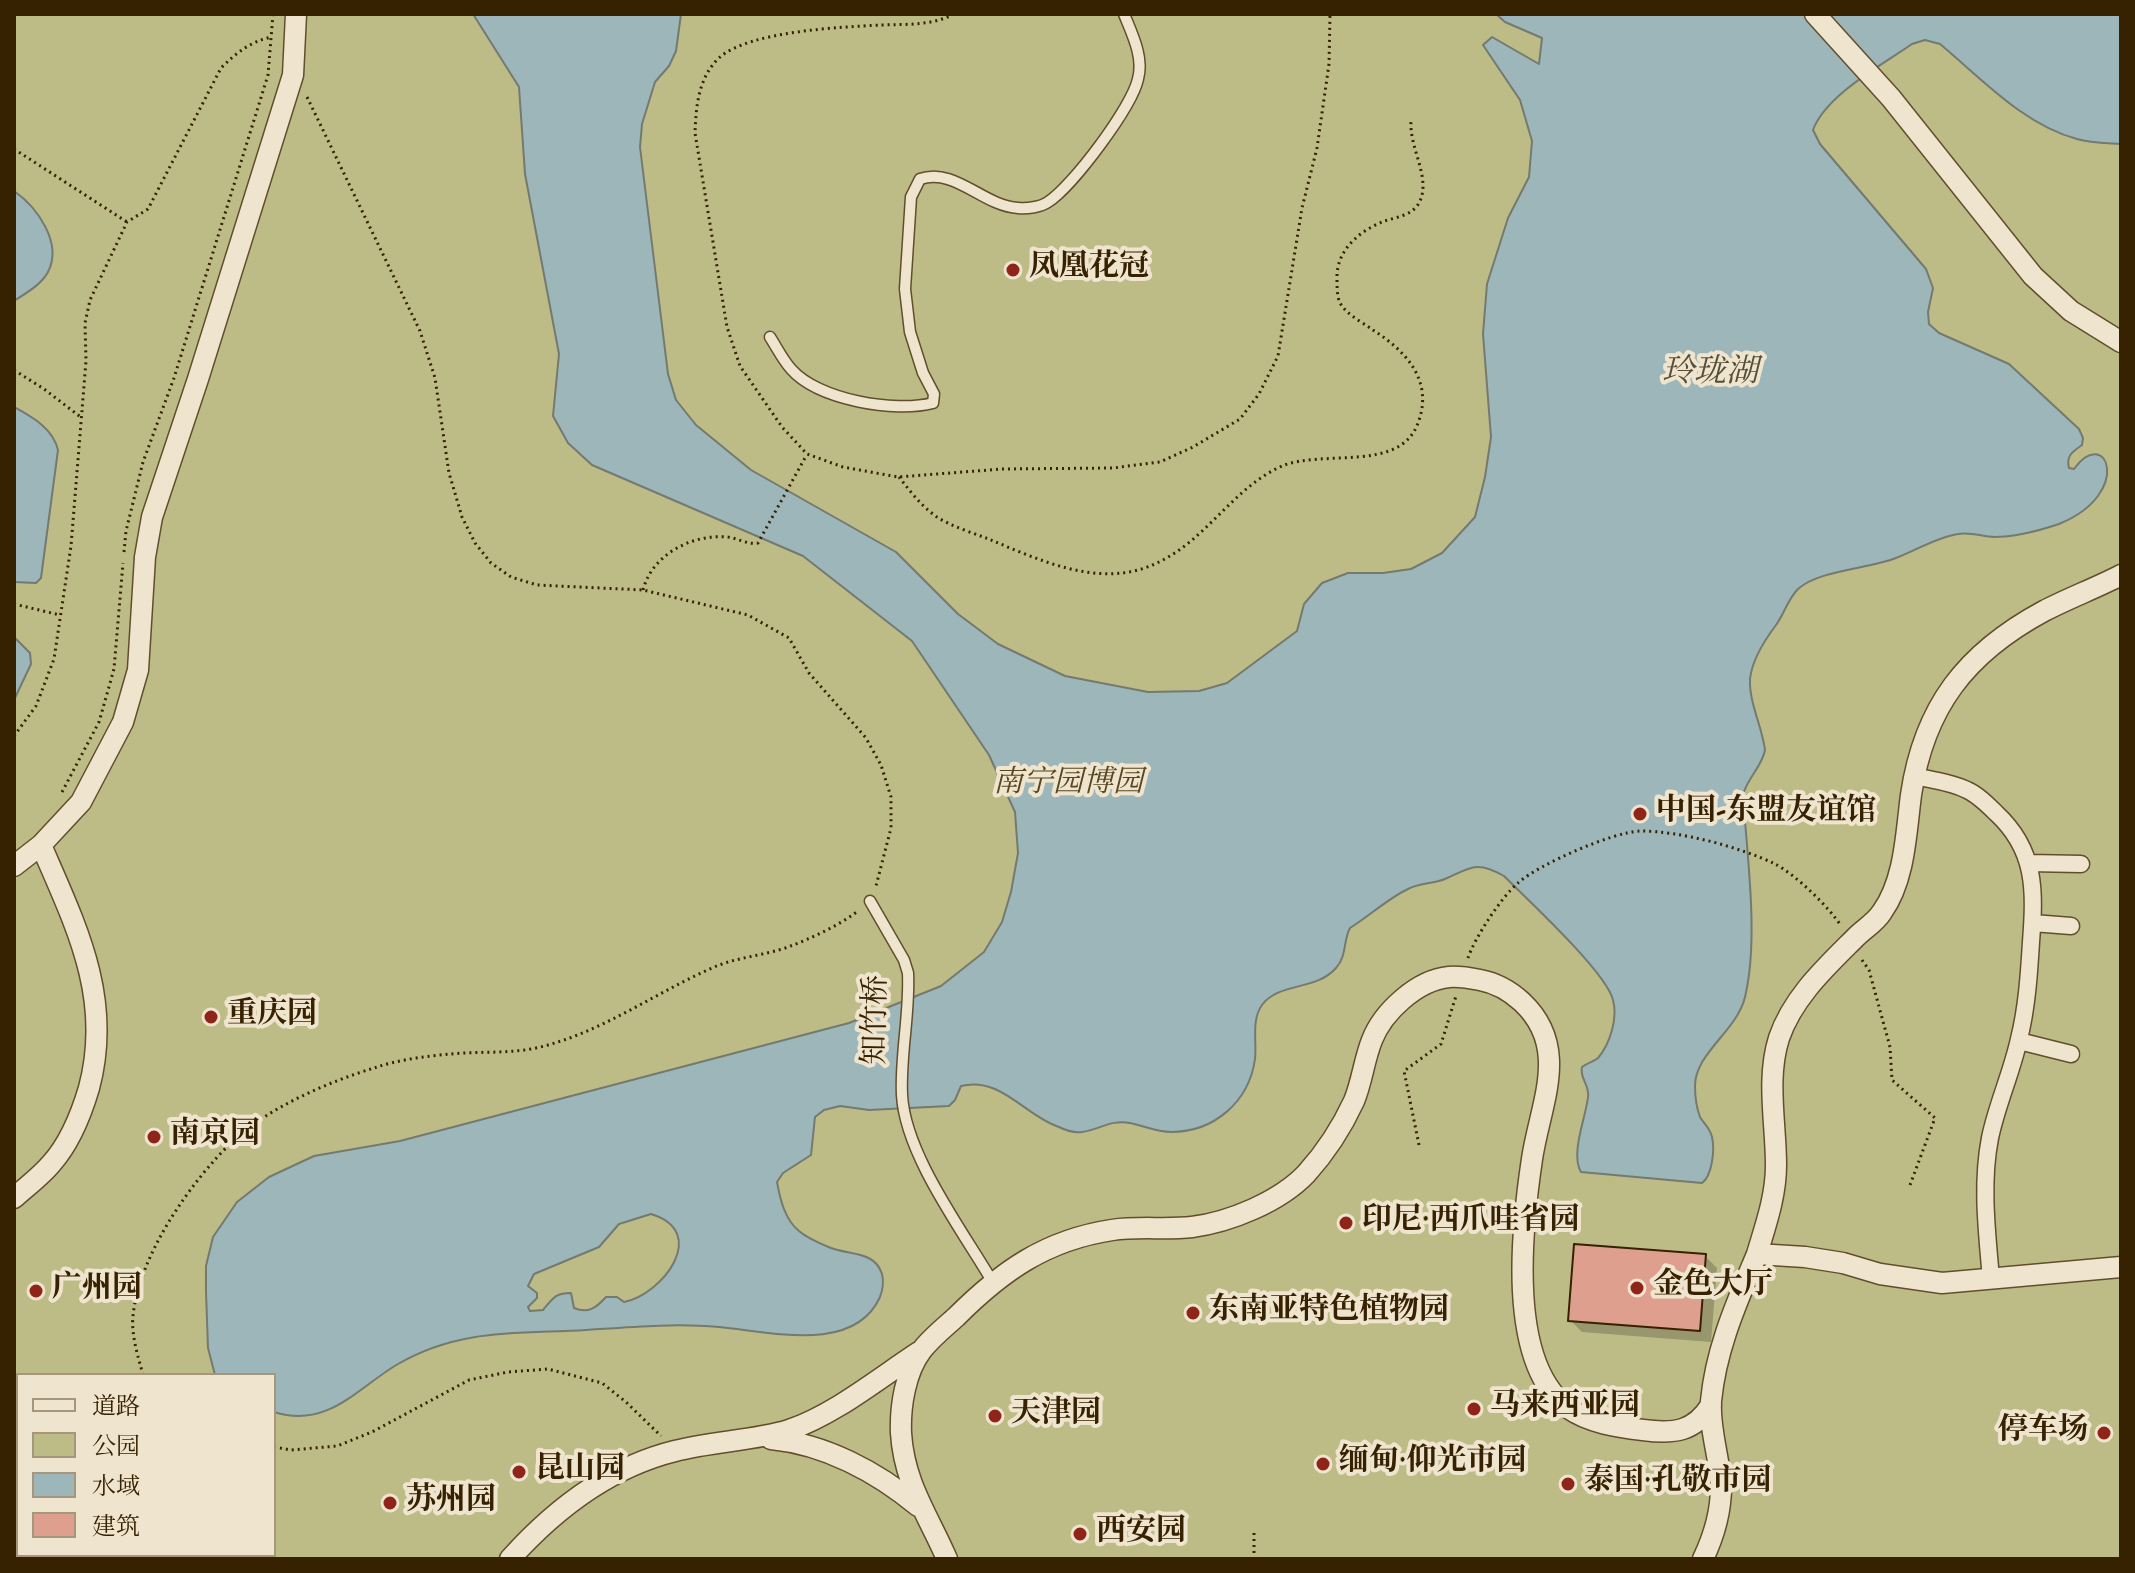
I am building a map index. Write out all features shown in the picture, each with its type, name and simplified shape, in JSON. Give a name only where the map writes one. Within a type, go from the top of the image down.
[{"type":"street","points":[[1815,14],[1943,156],[2033,276],[2071,311],[2121,342]]},
{"type":"street","points":[[14,866],[41,845],[81,802],[123,722],[138,670],[145,557],[152,517],[293,75],[296,23]]},
{"type":"street","points":[[1703,1559],[1712,1539],[1721,1487],[1711,1405],[1720,1346],[1757,1254],[1771,1208],[1776,1166],[1773,1074],[1779,1039],[1791,1011],[1816,977],[1882,914],[1894,890],[1914,776],[1927,733],[1949,690],[1975,657],[2009,631],[2121,575]]},
{"type":"street","points":[[1914,776],[1952,784],[1982,800],[2022,841],[2029,863],[2033,923],[2028,990],[2019,1041],[1989,1141],[1985,1178],[1991,1279]]},
{"type":"street","points":[[14,1198],[51,1164],[71,1135],[87,1095],[99,1029],[90,971],[72,918],[41,845]]},
{"type":"street","points":[[2029,863],[2081,864]]},
{"type":"street","points":[[2033,923],[2071,926]]},
{"type":"street","points":[[510,1559],[575,1497],[623,1471],[674,1451],[792,1429],[856,1396],[921,1350],[992,1281],[1034,1254],[1081,1237],[1114,1230],[1190,1227],[1210,1223],[1271,1198],[1302,1178],[1335,1135],[1354,1101],[1372,1040],[1382,1021],[1401,1001],[1437,979],[1462,977],[1490,983],[1517,998],[1531,1011],[1547,1043],[1548,1083],[1529,1181],[1523,1271],[1524,1313],[1531,1352],[1549,1391],[1568,1409],[1592,1420],[1657,1432],[1684,1430],[1701,1421],[1711,1405]]},
{"type":"street","points":[[2019,1041],[2071,1054]]},
{"type":"street","points":[[1757,1254],[1781,1254],[1843,1263],[1918,1281],[1942,1283],[2121,1267]]},
{"type":"street","points":[[921,1350],[903,1399],[901,1432],[907,1475],[947,1559]]},
{"type":"street","points":[[755,1438],[796,1441],[838,1457],[900,1491],[924,1511]]},
{"type":"lane","points":[[770,337],[792,371],[829,393],[882,406],[917,407],[933,403],[934,394],[910,332],[905,289],[911,197],[920,179],[933,174],[993,202],[1017,208],[1044,205],[1060,193],[1127,107],[1139,79],[1140,60],[1124,14]]},
{"type":"lane","name":"知竹桥","points":[[870,901],[899,950],[908,973],[902,1094],[905,1121],[913,1147],[992,1281]]},
{"type":"path","points":[[954,14],[940,21],[918,25],[832,28],[745,44],[719,58],[706,77],[696,102],[695,133],[727,327],[740,366],[782,427],[807,454],[843,467],[899,477],[1002,469],[1113,468],[1160,462],[1193,447],[1240,419],[1259,394],[1278,356],[1302,208],[1317,148],[1329,64],[1330,14]]},
{"type":"path","points":[[14,736],[36,706],[54,659],[71,546],[86,361],[85,323],[90,300],[127,222],[148,209],[221,68],[237,52],[296,23]]},
{"type":"path","points":[[142,1373],[135,1348],[133,1317],[140,1280],[161,1237],[190,1190],[235,1139],[280,1108],[333,1082],[377,1066],[452,1053],[535,1048],[572,1037],[715,966],[787,947],[844,921],[870,901],[891,828],[891,797],[881,765],[866,738],[809,673],[789,638],[748,615],[643,590],[537,585],[511,577],[491,563],[475,543],[462,517],[449,473],[435,378],[420,331],[312,104],[293,75]]},
{"type":"path","points":[[899,477],[916,499],[937,517],[1050,564],[1087,573],[1119,574],[1141,570],[1161,561],[1194,540],[1256,481],[1283,466],[1315,457],[1348,458],[1398,448],[1411,438],[1418,424],[1423,405],[1421,380],[1412,365],[1396,349],[1376,331],[1354,318],[1340,303],[1337,265],[1344,251],[1361,234],[1418,206],[1423,193],[1423,179],[1413,145],[1411,121]]},
{"type":"path","points":[[14,149],[127,222]]},
{"type":"path","points":[[14,370],[82,418]]},
{"type":"path","points":[[643,590],[654,565],[687,543],[712,537],[730,537],[751,544],[758,543],[807,454]]},
{"type":"path","points":[[14,604],[60,615]]},
{"type":"path","points":[[1419,1145],[1404,1071],[1441,1044],[1473,942],[1518,883],[1579,848],[1639,831],[1709,840],[1778,865],[1831,910],[1869,970],[1890,1047],[1892,1080],[1935,1118],[1910,1185]]},
{"type":"path","points":[[276,1447],[291,1450],[337,1446],[372,1432],[469,1380],[508,1372],[548,1369],[602,1383],[626,1402],[674,1451]]},
{"type":"path","points":[[1254,1533],[1254,1559]]},
{"type":"green space","name":"南宁园博园","points":[[14,14],[2121,14],[2121,1559],[14,1559]]},
{"type":"water","name":"玲珑湖","points":[[473,14],[681,14],[676,51],[669,66],[655,82],[642,124],[640,147],[668,374],[676,400],[696,425],[751,470],[896,552],[958,614],[998,644],[1065,676],[1148,692],[1199,691],[1227,683],[1297,631],[1304,604],[1322,583],[1348,573],[1411,569],[1442,553],[1475,517],[1491,437],[1483,334],[1487,284],[1508,218],[1529,177],[1532,141],[1520,100],[1483,45],[1492,37],[1539,64],[1542,38],[1505,22],[1496,14],[2121,14],[2121,144],[2077,139],[2039,123],[2004,99],[1940,44],[1925,40],[1912,44],[1842,93],[1820,117],[1813,130],[1820,144],[1926,269],[1933,288],[1929,324],[1939,333],[2009,364],[2079,429],[2082,445],[2068,460],[2069,468],[2074,469],[2086,457],[2096,454],[2103,458],[2107,468],[2106,481],[2098,496],[2083,511],[2059,524],[2010,536],[1967,533],[1950,536],[1896,558],[1807,583],[1795,593],[1763,644],[1750,679],[1765,750],[1743,795],[1752,924],[1749,974],[1741,1009],[1697,1074],[1695,1090],[1698,1110],[1713,1142],[1710,1169],[1702,1183],[1581,1172],[1577,1156],[1588,1093],[1582,1067],[1598,1058],[1606,1046],[1614,1023],[1613,1000],[1597,972],[1504,876],[1486,868],[1473,867],[1440,881],[1412,887],[1394,897],[1350,928],[1342,959],[1328,975],[1269,998],[1257,1017],[1255,1059],[1245,1089],[1227,1112],[1201,1127],[1166,1132],[1123,1122],[1073,1132],[1047,1122],[1001,1092],[975,1084],[961,1086],[949,1106],[869,1110],[840,1106],[824,1110],[815,1117],[811,1155],[783,1173],[777,1182],[787,1215],[799,1231],[831,1248],[868,1258],[879,1267],[883,1280],[880,1297],[868,1315],[851,1327],[808,1335],[686,1325],[467,1338],[421,1352],[326,1411],[293,1416],[276,1412],[276,1373],[214,1373],[208,1348],[206,1266],[213,1237],[237,1202],[269,1177],[314,1156],[400,1141],[849,1023],[941,986],[984,952],[1002,922],[1011,892],[1018,853],[1015,812],[989,755],[912,641],[803,556],[592,465],[568,443],[553,416],[559,354],[525,174],[519,87]],"holes":[[[651,1214],[668,1223],[677,1234],[679,1248],[674,1262],[665,1275],[639,1297],[624,1302],[617,1297],[606,1297],[595,1307],[584,1310],[574,1308],[571,1293],[566,1293],[555,1297],[543,1310],[530,1311],[528,1307],[537,1298],[537,1293],[528,1286],[534,1274],[599,1247],[619,1224]]]},
{"type":"water","points":[[14,191],[31,206],[45,227],[50,238],[52,261],[45,277],[14,301]]},
{"type":"water","points":[[14,407],[47,429],[58,450],[41,578],[36,583],[14,582]]},
{"type":"water","points":[[14,637],[30,653],[31,664],[14,700]]},
{"type":"building","name":"金色大厅","points":[[1574,1244],[1706,1254],[1700,1331],[1568,1321]]},
{"type":"place","name":"凤凰花冠","points":[[1013,270]]},
{"type":"place","name":"中国-东盟友谊馆","points":[[1640,814]]},
{"type":"place","name":"重庆园","points":[[211,1017]]},
{"type":"place","name":"南京园","points":[[154,1137]]},
{"type":"place","name":"印尼·西爪哇省园","points":[[1346,1223]]},
{"type":"place","name":"金色大厅","points":[[1637,1288]]},
{"type":"place","name":"广州园","points":[[36,1291]]},
{"type":"place","name":"东南亚特色植物园","points":[[1193,1313]]},
{"type":"place","name":"马来西亚园","points":[[1474,1409]]},
{"type":"place","name":"天津园","points":[[995,1416]]},
{"type":"place","name":"停车场","points":[[2104,1433]]},
{"type":"place","name":"缅甸·仰光市园","points":[[1323,1464]]},
{"type":"place","name":"昆山园","points":[[519,1472]]},
{"type":"place","name":"泰国·孔敬市园","points":[[1568,1484]]},
{"type":"place","name":"苏州园","points":[[390,1503]]},
{"type":"place","name":"西安园","points":[[1080,1534]]}]
